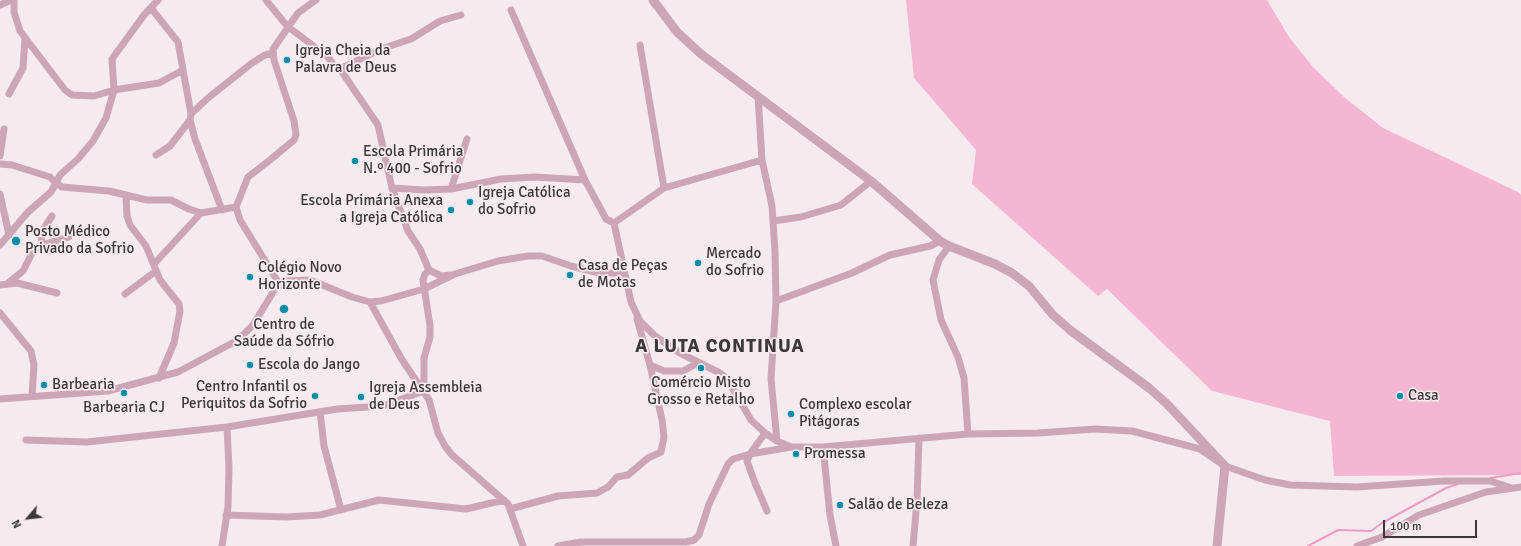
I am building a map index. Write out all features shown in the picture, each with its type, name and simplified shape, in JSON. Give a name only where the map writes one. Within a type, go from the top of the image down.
[{"type":"street","points":[[0,5],[11,0]]},
{"type":"street","points":[[14,0],[14,12],[20,31],[65,90],[72,95],[94,96],[114,90],[159,83],[183,70]]},
{"type":"street","points":[[0,245],[28,212],[51,192],[60,175],[78,159],[93,142],[106,118],[114,90],[112,59],[150,8],[158,0]]},
{"type":"street","points":[[266,0],[287,26],[328,58],[335,67],[340,69],[378,125],[392,188],[408,231],[420,249],[429,270],[441,276],[455,274],[498,261],[528,256],[542,256],[571,266],[599,273],[624,273]]},
{"type":"street","points":[[280,285],[240,220],[236,207],[248,177],[294,140],[296,135],[294,121],[273,49],[287,26],[298,13],[316,0]]},
{"type":"street","points":[[653,0],[676,32],[701,54],[789,118],[871,181],[940,241],[995,264],[1012,273],[1028,286],[1065,325],[1117,366],[1149,388],[1195,433],[1225,466],[1217,546]]},
{"type":"street","points":[[150,8],[178,42],[191,117],[222,210]]},
{"type":"street","points":[[510,509],[558,496],[597,493],[608,487],[617,478],[628,475],[648,458],[662,452],[664,437],[650,365],[624,273],[614,223],[606,218],[585,180],[511,10]]},
{"type":"street","points":[[340,69],[381,49],[411,38],[440,21],[461,15]]},
{"type":"street","points":[[9,94],[23,68],[25,38]]},
{"type":"street","points":[[640,45],[664,188]]},
{"type":"street","points":[[156,155],[170,146],[191,117],[208,98],[252,63],[265,55],[273,53]]},
{"type":"street","points":[[758,96],[762,160],[772,206],[773,220],[776,301],[771,379],[777,442]]},
{"type":"street","points":[[0,156],[4,129]]},
{"type":"street","points":[[451,189],[467,139]]},
{"type":"street","points":[[614,223],[664,188],[762,160]]},
{"type":"street","points":[[0,164],[12,165],[50,177],[62,187],[109,191],[147,200],[171,200],[189,209],[201,212],[236,207]]},
{"type":"street","points":[[392,188],[425,190],[451,189],[501,179],[526,177],[585,180]]},
{"type":"street","points":[[773,220],[802,217],[841,204],[871,181]]},
{"type":"street","points":[[0,194],[9,235]]},
{"type":"street","points":[[126,196],[127,216],[130,225],[146,246],[160,280],[176,297],[179,304],[180,311],[174,343],[159,378]]},
{"type":"street","points":[[125,294],[155,267],[201,212]]},
{"type":"street","points":[[42,245],[41,233],[52,216]]},
{"type":"street","points":[[8,283],[23,271],[32,253],[42,245],[69,237]]},
{"type":"street","points":[[776,301],[852,273],[890,255],[930,246],[940,241]]},
{"type":"street","points":[[949,246],[939,260],[933,280],[941,320],[958,357],[964,378],[968,434]]},
{"type":"street","points":[[424,391],[424,358],[430,337],[430,326],[423,280],[429,270]]},
{"type":"street","points":[[0,400],[32,396],[51,396],[108,391],[178,372],[238,340],[253,325],[272,293],[280,285],[297,280],[310,280],[352,297],[370,302],[381,301],[424,289],[455,274]]},
{"type":"street","points":[[0,285],[17,283],[57,292]]},
{"type":"street","points":[[370,302],[401,358],[429,400],[438,434],[445,446],[452,455],[504,500],[510,509],[523,546]]},
{"type":"street","points":[[635,312],[640,321],[655,336],[698,362],[713,368],[724,376],[751,420],[764,433],[777,442],[791,447]]},
{"type":"street","points":[[0,313],[30,351],[34,365],[32,396]]},
{"type":"street","points":[[650,365],[664,372],[683,371],[698,362]]},
{"type":"street","points":[[26,440],[87,442],[227,427],[320,412],[383,406],[424,391]]},
{"type":"street","points":[[320,412],[324,446],[341,510]]},
{"type":"street","points":[[222,546],[226,515],[229,468],[227,427]]},
{"type":"street","points":[[558,546],[581,542],[619,544],[686,542],[694,540],[699,535],[709,504],[728,464],[733,459],[750,454],[791,447],[823,447],[968,434],[1038,433],[1096,429],[1132,431],[1200,449],[1225,466],[1265,480],[1290,485],[1357,487],[1444,481],[1490,482],[1512,488]]},
{"type":"street","points":[[764,433],[747,461],[767,510]]},
{"type":"street","points":[[913,546],[917,501],[919,438]]},
{"type":"street","points":[[823,447],[830,515],[836,546]]},
{"type":"street","points":[[1357,546],[1382,537],[1419,515],[1486,492],[1521,487]]},
{"type":"street","points":[[226,515],[286,517],[320,514],[379,500],[466,508],[504,500]]},
{"type":"shaded area","points":[[906,0],[1267,0],[1289,37],[1313,67],[1344,97],[1383,128],[1518,192],[1521,195],[1521,475],[1334,476],[1330,421],[1212,391],[1107,289],[1098,296],[972,184],[976,150],[914,78]]},
{"type":"waterway","points":[[1490,478],[1521,473]]},
{"type":"waterway","points":[[1308,546],[1338,530],[1371,531],[1382,523],[1446,488],[1458,484]]},
{"type":"place","name":"Igreja Cheia da Palavra de Deus","points":[[287,60]]},
{"type":"place","name":"Escola Primária N.º 400 - Sofrio","points":[[355,161]]},
{"type":"place","name":"Igreja Católica do Sofrio","points":[[470,202]]},
{"type":"place","name":"Escola Primária Anexa a Igreja Católica","points":[[451,210]]},
{"type":"place","name":"Posto Médico Privado da Sofrio","points":[[16,241]]},
{"type":"place","name":"Mercado do Sofrio","points":[[698,263]]},
{"type":"place","name":"Casa de Peças de Motas","points":[[570,275]]},
{"type":"place","name":"Colégio Novo Horizonte","points":[[250,277]]},
{"type":"place","name":"Centro de Saúde da Sófrio","points":[[284,309]]},
{"type":"place","name":"Escola do Jango","points":[[250,365]]},
{"type":"place","name":"Comércio Misto Grosso e Retalho","points":[[701,368]]},
{"type":"place","name":"Barbearia","points":[[44,385]]},
{"type":"place","name":"Barbearia CJ","points":[[124,393]]},
{"type":"place","name":"Centro Infantil os Periquitos da Sofrio","points":[[315,396]]},
{"type":"place","name":"Casa","points":[[1400,396]]},
{"type":"place","name":"Igreja Assembleia de Deus","points":[[361,397]]},
{"type":"place","name":"Complexo escolar Pitágoras","points":[[791,414]]},
{"type":"place","name":"Promessa","points":[[796,454]]},
{"type":"place","name":"Salão de Beleza","points":[[840,505]]},
{"type":"district","name":"A LUTA CONTINUA","points":[[720,347]]}]
